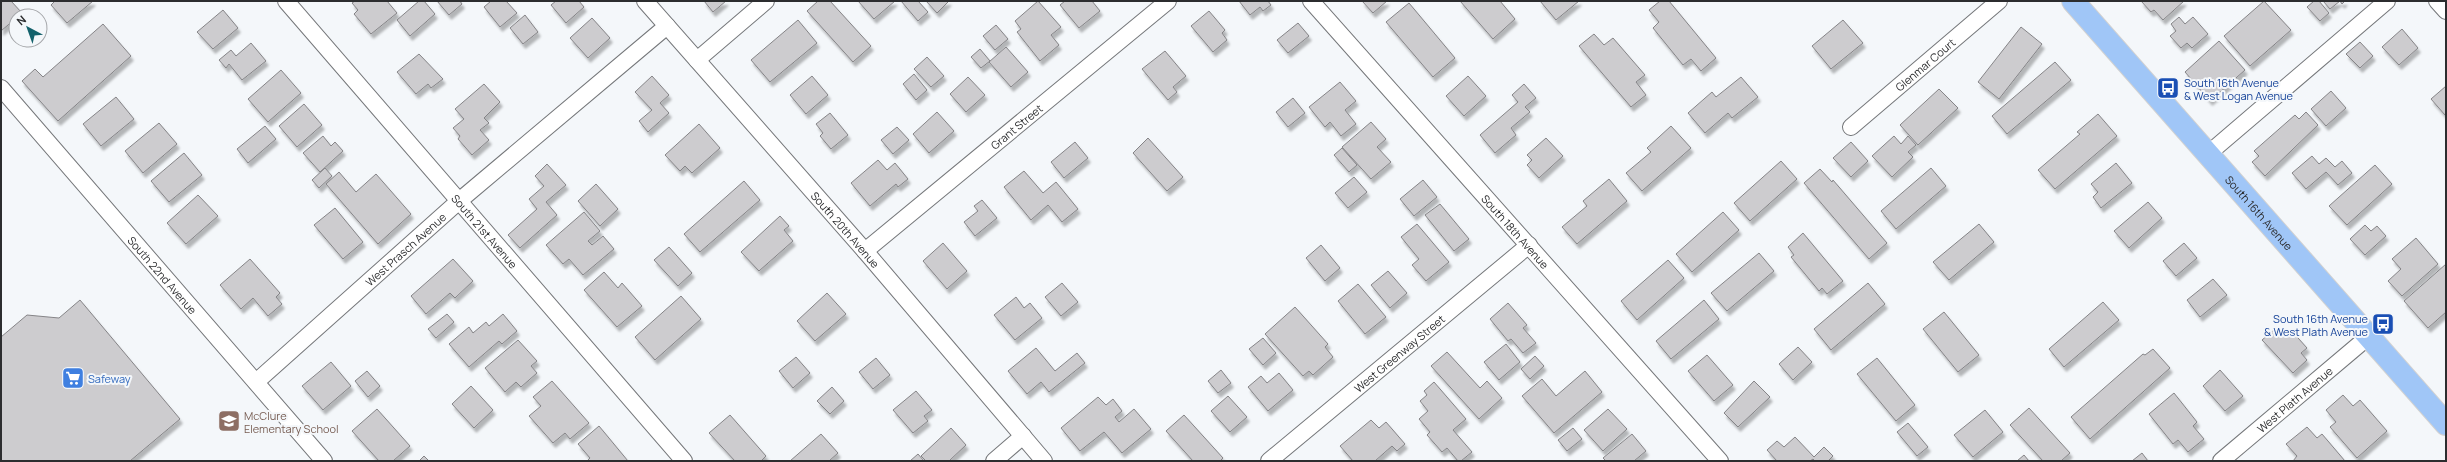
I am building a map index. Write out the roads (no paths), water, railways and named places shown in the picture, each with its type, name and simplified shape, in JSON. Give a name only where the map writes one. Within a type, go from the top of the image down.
[{"type":"main road","name":"South 16th Avenue","points":[[2073,1],[2446,424]]},
{"type":"street","name":"South 21st Avenue","points":[[286,1],[684,461]]},
{"type":"street","name":"South 20th Avenue","points":[[645,1],[865,251],[1044,461]]},
{"type":"street","points":[[697,60],[766,1]]},
{"type":"street","name":"Grant Street","points":[[865,251],[1168,1]]},
{"type":"street","name":"South 18th Avenue","points":[[1311,1],[1720,461]]},
{"type":"street","name":"Glenmar Court","points":[[1851,128],[1999,1]]},
{"type":"street","points":[[2208,154],[2387,1]]},
{"type":"street","points":[[2437,1],[2446,11]]},
{"type":"street","name":"West Prasch Avenue","points":[[256,382],[459,201],[667,26]]},
{"type":"street","name":"South 22nd Avenue","points":[[1,88],[324,461]]},
{"type":"street","name":"West Greenway Street","points":[[1269,461],[1529,245]]},
{"type":"street","name":"West Plath Avenue","points":[[2221,461],[2368,336]]},
{"type":"street","points":[[994,461],[1023,436]]},
{"type":"place","name":"South 16th Avenue & West Logan Avenue","points":[[2168,88]]},
{"type":"place","name":"South 16th Avenue & West Plath Avenue","points":[[2383,324]]},
{"type":"place","name":"Safeway","points":[[73,378]]},
{"type":"place","name":"McClure Elementary School","points":[[229,421]]}]
